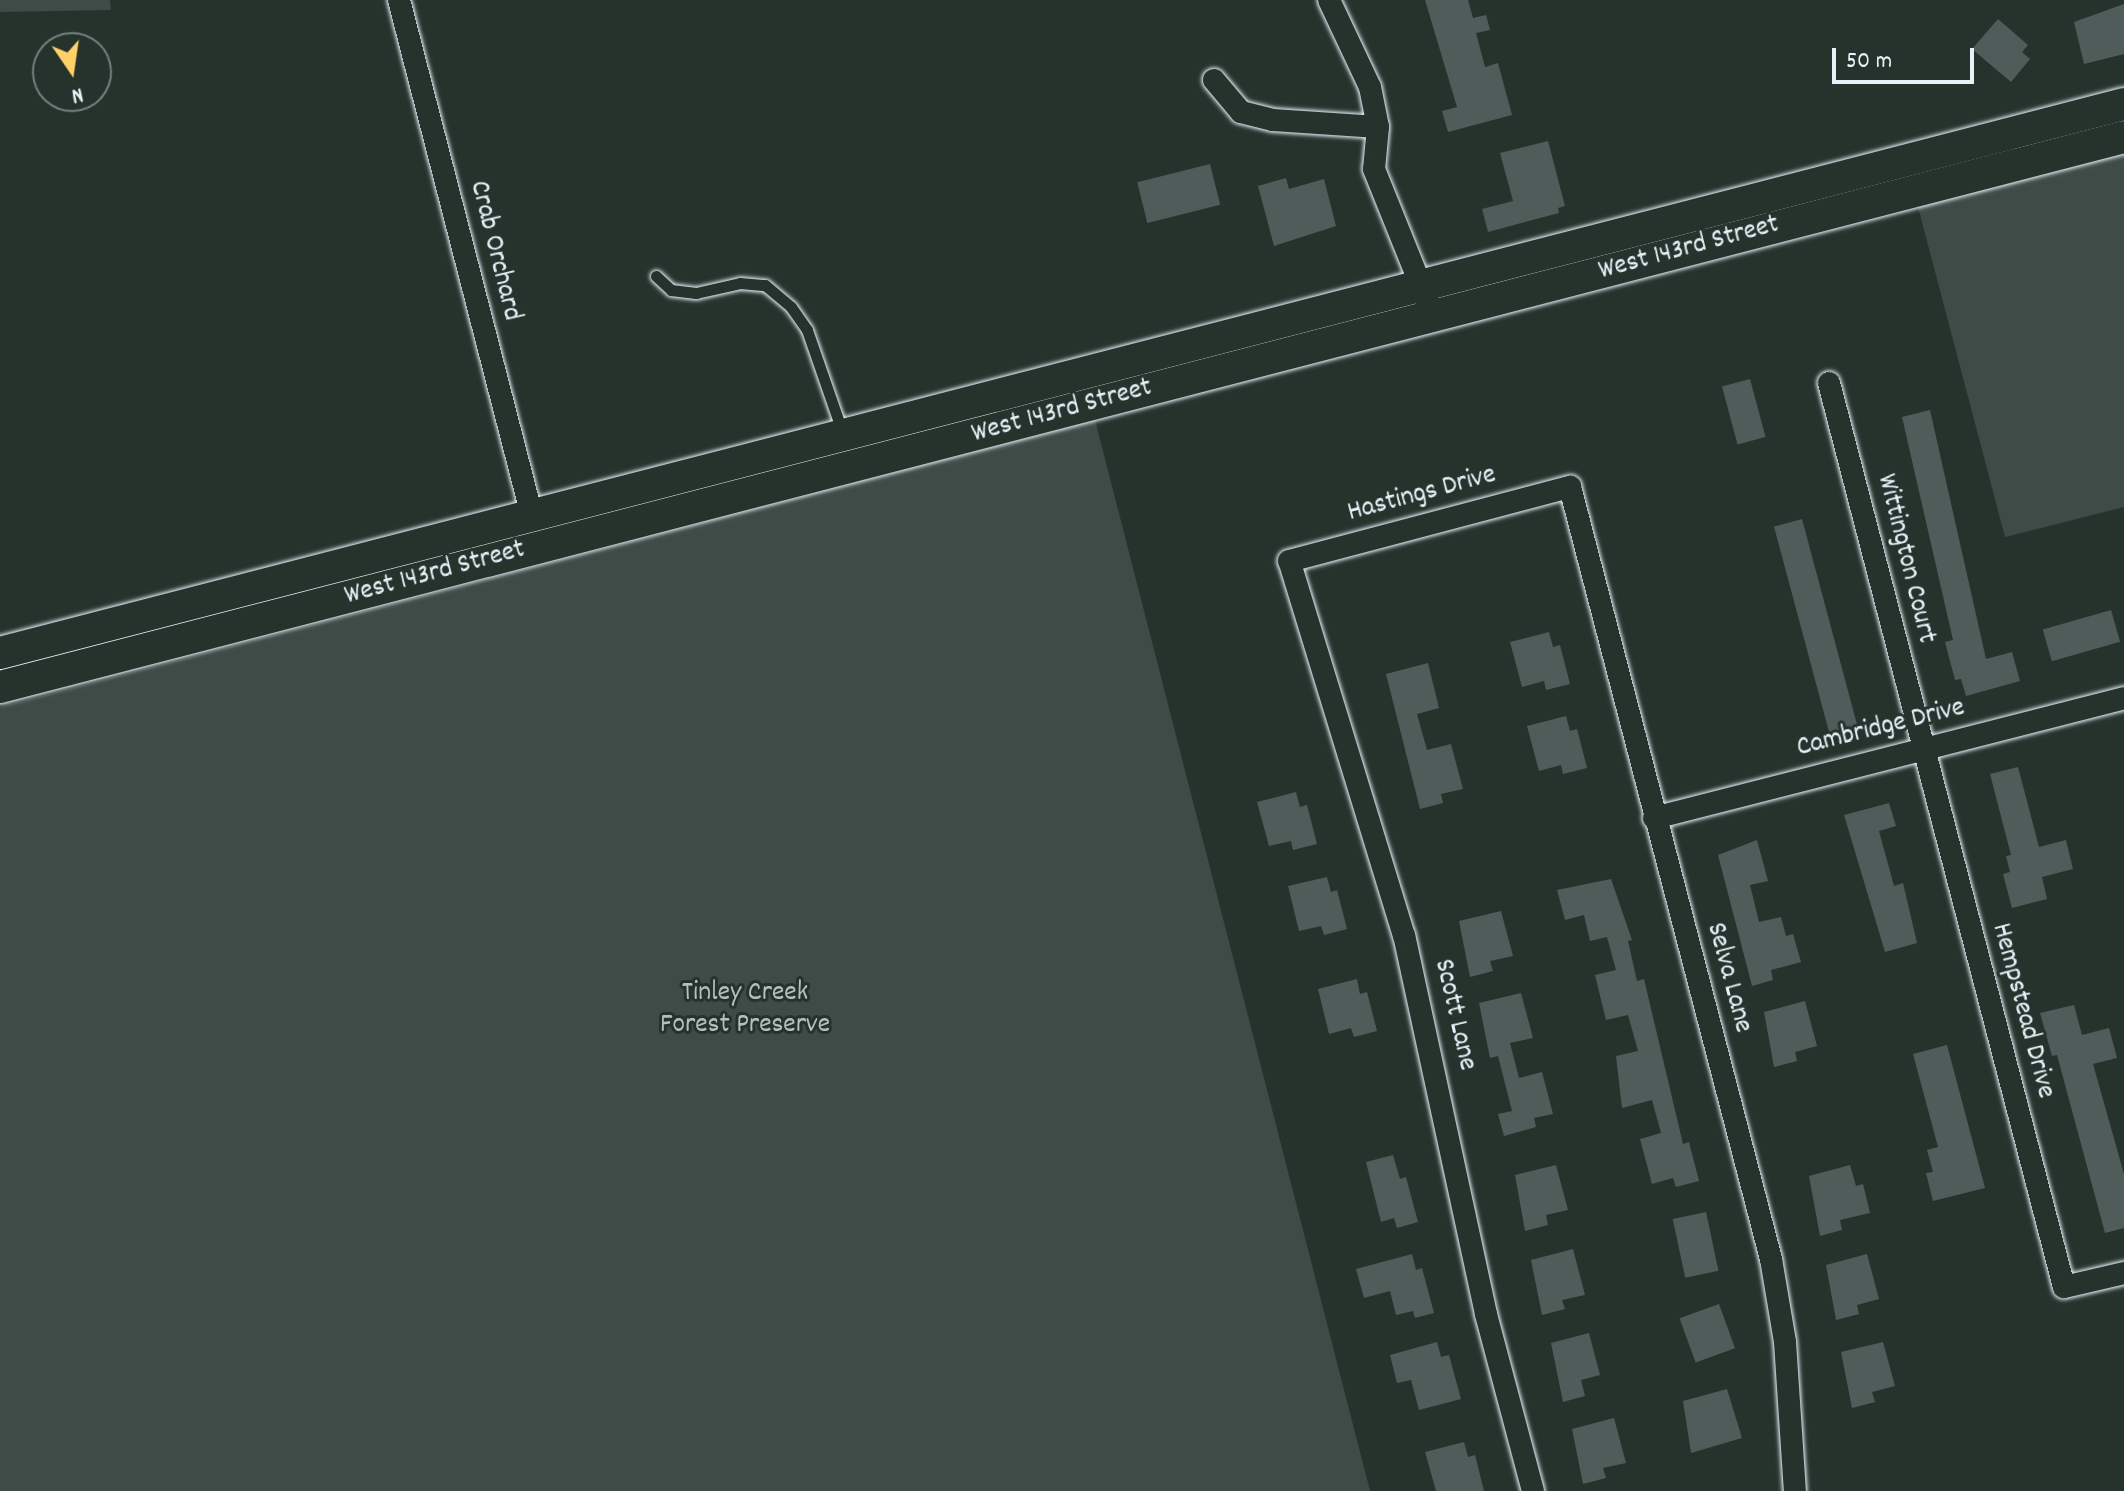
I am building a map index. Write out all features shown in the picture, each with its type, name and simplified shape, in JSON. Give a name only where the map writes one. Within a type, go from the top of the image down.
[{"type":"main road","name":"West 143rd Street","points":[[0,687],[1427,301],[2124,104]]},
{"type":"main road","name":"West 143rd Street","points":[[0,653],[844,436],[2124,137]]},
{"type":"street","name":"Crab Orchard","points":[[399,0],[532,516]]},
{"type":"street","points":[[1329,0],[1370,87],[1378,127],[1374,169],[1427,301]]},
{"type":"street","points":[[1214,80],[1241,112],[1273,120],[1378,127]]},
{"type":"street","name":"Wittington Court","points":[[1829,383],[1923,749]]},
{"type":"street","name":"Hastings Drive","points":[[1289,561],[1570,487]]},
{"type":"street","name":"Selva Lane","points":[[1570,487],[1771,1259],[1785,1342],[1795,1491]]},
{"type":"street","name":"Scott Lane","points":[[1289,561],[1404,936],[1486,1314],[1533,1491]]},
{"type":"street","name":"Cambridge Drive","points":[[1654,818],[2124,698]]},
{"type":"street","name":"Hempstead Drive","points":[[1923,749],[2064,1287],[2124,1273]]},
{"type":"lane","points":[[656,276],[671,290],[696,293],[740,283],[765,285],[791,307],[807,330],[844,436]]},
{"type":"green space","points":[[0,0],[110,0],[111,10],[0,12]]},
{"type":"green space","points":[[2124,153],[2124,507],[2005,537],[1918,207]]},
{"type":"green space","name":"Tinley Creek Forest Preserve","points":[[1095,420],[1370,1491],[0,1491],[0,707]]},
{"type":"building","points":[[1425,0],[1468,0],[1473,18],[1486,15],[1490,30],[1476,33],[1485,67],[1498,63],[1512,115],[1448,132],[1442,111],[1457,107]]},
{"type":"building","points":[[2124,4],[2124,54],[2084,64],[2074,22]]},
{"type":"building","points":[[1998,19],[2028,45],[2022,52],[2030,59],[2011,82],[1972,49]]},
{"type":"building","points":[[1548,141],[1565,206],[1558,208],[1559,213],[1488,232],[1482,209],[1513,201],[1500,153]]},
{"type":"building","points":[[1210,164],[1220,205],[1147,223],[1137,182]]},
{"type":"building","points":[[1286,178],[1289,189],[1324,179],[1336,226],[1274,246],[1258,186]]},
{"type":"building","points":[[1750,379],[1766,437],[1738,444],[1722,387]]},
{"type":"building","points":[[1930,410],[1986,659],[2012,652],[2020,681],[1966,696],[1961,679],[1955,680],[1945,642],[1953,640],[1902,417]]},
{"type":"building","points":[[1802,519],[1858,727],[1830,734],[1774,527]]},
{"type":"building","points":[[2111,610],[2120,642],[2052,661],[2043,630]]},
{"type":"building","points":[[1549,632],[1553,647],[1560,645],[1570,684],[1546,690],[1544,681],[1522,687],[1510,642]]},
{"type":"building","points":[[1428,663],[1439,708],[1417,714],[1427,750],[1451,744],[1463,789],[1441,794],[1443,803],[1420,809],[1386,674]]},
{"type":"building","points":[[1566,716],[1570,731],[1577,729],[1587,768],[1563,774],[1561,765],[1539,771],[1527,726]]},
{"type":"building","points":[[2018,767],[2039,847],[2066,840],[2073,869],[2042,877],[2047,899],[2012,908],[2003,874],[2010,872],[2006,856],[2011,855],[1990,774]]},
{"type":"building","points":[[1296,792],[1300,807],[1307,805],[1317,844],[1293,850],[1291,841],[1269,846],[1257,802]]},
{"type":"building","points":[[1889,803],[1896,826],[1879,831],[1894,886],[1903,883],[1917,943],[1885,952],[1844,815]]},
{"type":"building","points":[[1757,840],[1768,881],[1750,885],[1759,922],[1781,917],[1786,936],[1793,934],[1801,962],[1771,970],[1773,980],[1752,986],[1718,855]]},
{"type":"building","points":[[1327,877],[1331,892],[1337,890],[1347,929],[1324,935],[1321,926],[1299,931],[1288,886]]},
{"type":"building","points":[[1611,879],[1632,940],[1628,941],[1637,981],[1644,979],[1683,1144],[1689,1142],[1699,1181],[1676,1187],[1673,1178],[1652,1184],[1640,1139],[1661,1133],[1652,1100],[1622,1108],[1616,1056],[1638,1051],[1628,1015],[1606,1020],[1595,975],[1616,970],[1607,937],[1590,941],[1584,915],[1565,920],[1557,890]]},
{"type":"building","points":[[1501,911],[1513,956],[1490,961],[1493,971],[1470,977],[1459,921]]},
{"type":"building","points":[[1357,979],[1360,994],[1367,992],[1377,1031],[1354,1037],[1351,1028],[1329,1034],[1318,989]]},
{"type":"building","points":[[1521,993],[1533,1038],[1510,1043],[1519,1078],[1542,1072],[1553,1114],[1534,1118],[1536,1127],[1504,1136],[1498,1114],[1512,1111],[1498,1056],[1490,1058],[1479,1003]]},
{"type":"building","points":[[1805,1001],[1817,1046],[1795,1052],[1797,1061],[1774,1067],[1764,1012]]},
{"type":"building","points":[[2074,1005],[2082,1035],[2109,1028],[2117,1058],[2093,1064],[2124,1174],[2124,1228],[2105,1233],[2057,1055],[2052,1056],[2040,1013]]},
{"type":"building","points":[[1947,1045],[1985,1188],[1933,1201],[1926,1173],[1933,1172],[1927,1150],[1938,1147],[1913,1054]]},
{"type":"building","points":[[1393,1155],[1400,1179],[1406,1177],[1418,1222],[1397,1228],[1394,1218],[1381,1222],[1366,1162]]},
{"type":"building","points":[[1556,1165],[1568,1210],[1546,1215],[1548,1225],[1525,1231],[1515,1175]]},
{"type":"building","points":[[1850,1165],[1856,1186],[1863,1184],[1870,1213],[1840,1220],[1842,1230],[1820,1236],[1809,1176]]},
{"type":"building","points":[[1706,1212],[1718,1271],[1685,1278],[1673,1219]]},
{"type":"building","points":[[1573,1249],[1585,1295],[1562,1300],[1565,1309],[1542,1315],[1531,1260]]},
{"type":"building","points":[[1412,1254],[1416,1270],[1422,1268],[1434,1313],[1415,1318],[1413,1311],[1396,1315],[1390,1291],[1364,1298],[1356,1269]]},
{"type":"building","points":[[1867,1254],[1879,1299],[1857,1305],[1859,1314],[1836,1320],[1826,1265]]},
{"type":"building","points":[[1719,1304],[1735,1348],[1696,1363],[1680,1318]]},
{"type":"building","points":[[1589,1333],[1600,1375],[1581,1380],[1585,1396],[1563,1402],[1551,1343]]},
{"type":"building","points":[[1437,1342],[1441,1357],[1449,1355],[1461,1399],[1419,1410],[1411,1380],[1397,1383],[1390,1355]]},
{"type":"building","points":[[1883,1342],[1895,1386],[1872,1392],[1875,1402],[1852,1408],[1841,1352]]},
{"type":"building","points":[[1727,1389],[1742,1438],[1691,1453],[1683,1401]]},
{"type":"building","points":[[1614,1418],[1626,1463],[1603,1468],[1606,1478],[1583,1484],[1572,1429]]},
{"type":"building","points":[[1464,1442],[1468,1457],[1475,1455],[1484,1491],[1436,1491],[1425,1452]]}]
